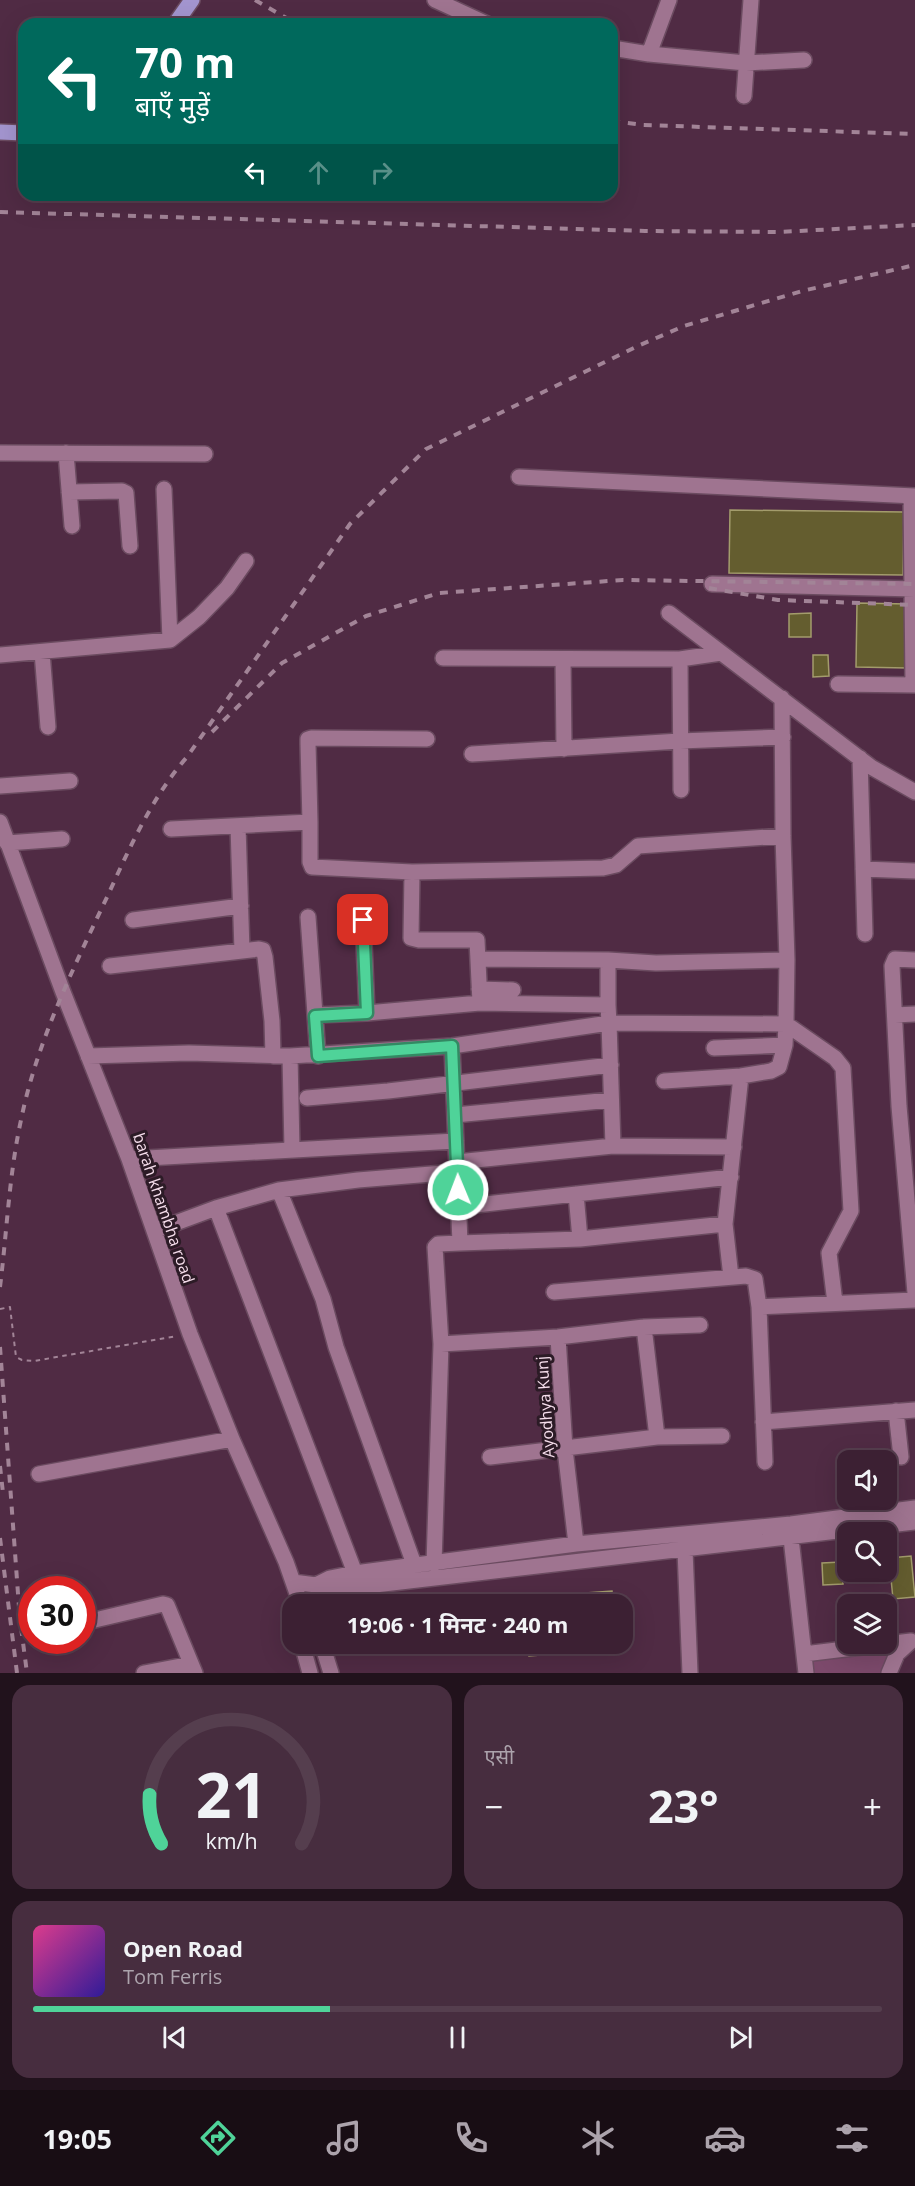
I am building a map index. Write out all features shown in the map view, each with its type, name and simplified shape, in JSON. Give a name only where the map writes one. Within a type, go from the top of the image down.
[{"type":"main road","points":[[179,18],[192,0]]},
{"type":"main road","points":[[0,132],[18,133]]},
{"type":"street","points":[[435,0],[474,18]]},
{"type":"street","points":[[649,54],[669,0]]},
{"type":"street","points":[[744,96],[751,0]]},
{"type":"street","points":[[618,49],[746,63],[804,60]]},
{"type":"street","points":[[0,453],[205,454]]},
{"type":"street","points":[[66,453],[72,525]]},
{"type":"street","points":[[519,477],[913,496],[914,685],[838,684]]},
{"type":"street","points":[[164,489],[170,640]]},
{"type":"street","points":[[69,492],[122,491],[126,493],[130,546]]},
{"type":"street","points":[[0,655],[170,640],[199,617],[227,588],[246,561]]},
{"type":"street","points":[[712,584],[913,589]]},
{"type":"street","points":[[669,614],[860,758],[915,792]]},
{"type":"street","points":[[42,652],[48,728]]},
{"type":"street","points":[[443,658],[680,659],[721,653]]},
{"type":"street","points":[[563,659],[564,749]]},
{"type":"street","points":[[680,659],[681,790]]},
{"type":"street","points":[[664,1081],[741,1076],[777,1069],[781,1064],[785,1045],[787,960],[782,698]]},
{"type":"street","points":[[427,739],[315,737],[309,739],[310,862],[312,867],[412,872],[603,868],[616,865],[638,846],[783,836]]},
{"type":"street","points":[[472,754],[783,737]]},
{"type":"street","points":[[860,758],[865,933]]},
{"type":"street","points":[[0,786],[70,781]]},
{"type":"street","name":"barah khambha road","points":[[0,822],[129,1159],[190,1334],[297,1594]]},
{"type":"street","points":[[171,829],[310,822]]},
{"type":"street","points":[[238,826],[242,951]]},
{"type":"street","points":[[7,843],[62,839]]},
{"type":"street","points":[[863,869],[915,871]]},
{"type":"street","points":[[412,872],[411,938],[419,940],[475,939],[478,943],[479,996]]},
{"type":"street","points":[[133,920],[241,906]]},
{"type":"street","points":[[308,918],[318,1056]]},
{"type":"street","points":[[363,920],[367,1013]]},
{"type":"street","points":[[110,966],[258,949],[265,953],[273,1056]]},
{"type":"street","points":[[479,959],[608,960],[656,963],[787,960]]},
{"type":"street","points":[[915,960],[896,959],[892,962],[895,1015],[908,1120],[915,1293]]},
{"type":"street","points":[[608,960],[613,1146]]},
{"type":"street","points":[[315,1016],[367,1013],[513,990]]},
{"type":"street","points":[[479,996],[608,1005]]},
{"type":"street","points":[[895,1015],[915,1014]]},
{"type":"street","points":[[88,1056],[189,1053],[318,1056],[452,1046],[609,1023],[786,1024],[835,1058],[843,1068],[851,1212],[830,1250],[835,1303]]},
{"type":"street","points":[[714,1048],[785,1045]]},
{"type":"street","points":[[452,1046],[460,1244]]},
{"type":"street","points":[[290,1056],[292,1149]]},
{"type":"street","points":[[307,1098],[454,1084],[611,1065]]},
{"type":"street","points":[[731,1277],[725,1224],[741,1076]]},
{"type":"street","points":[[455,1115],[611,1100]]},
{"type":"street","points":[[129,1159],[456,1142]]},
{"type":"street","points":[[154,1231],[216,1208],[279,1190],[613,1146],[734,1147]]},
{"type":"street","points":[[458,1207],[731,1177]]},
{"type":"street","points":[[279,1190],[323,1299],[336,1347],[415,1566]]},
{"type":"street","points":[[576,1194],[580,1239]]},
{"type":"street","points":[[216,1208],[355,1573]]},
{"type":"street","points":[[434,1564],[441,1344],[435,1247],[438,1244],[580,1239],[725,1224]]},
{"type":"street","points":[[554,1292],[752,1276],[755,1279],[759,1307],[765,1462]]},
{"type":"street","points":[[759,1307],[915,1300]]},
{"type":"street","name":"Ayodhya Kunj","points":[[576,1544],[565,1449],[558,1338],[645,1327],[700,1325]]},
{"type":"street","points":[[645,1327],[657,1437]]},
{"type":"street","points":[[441,1344],[558,1338]]},
{"type":"street","points":[[763,1422],[915,1410]]},
{"type":"street","points":[[896,1412],[901,1457]]},
{"type":"street","points":[[490,1457],[657,1437],[723,1436]]},
{"type":"street","points":[[39,1474],[232,1439]]},
{"type":"street","points":[[316,1585],[330,1578],[355,1573],[576,1544],[791,1524],[915,1508]]},
{"type":"street","points":[[293,1582],[332,1590],[915,1522]]},
{"type":"street","points":[[791,1538],[806,1673]]},
{"type":"street","points":[[685,1550],[690,1673]]},
{"type":"street","points":[[96,1620],[167,1605],[193,1668],[144,1673]]},
{"type":"street","points":[[804,1654],[913,1641]]},
{"type":"street","points":[[889,1673],[897,1654],[913,1641]]},
{"type":"street","points":[[305,1654],[310,1673]]},
{"type":"street","points":[[325,1654],[331,1673]]},
{"type":"path","points":[[0,1309],[10,1307],[16,1357],[22,1360],[34,1361],[190,1334]]},
{"type":"shaded area","points":[[892,1654],[885,1673],[811,1673],[810,1655]]},
{"type":"building","points":[[730,510],[904,512],[903,575],[729,573]]},
{"type":"building","points":[[857,603],[907,604],[907,668],[856,667]]},
{"type":"building","points":[[811,613],[811,637],[789,637],[789,614]]},
{"type":"building","points":[[813,655],[828,655],[829,676],[813,677]]},
{"type":"building","points":[[911,1556],[915,1597],[897,1599],[897,1594],[893,1594],[891,1582],[897,1582],[897,1557]]},
{"type":"building","points":[[837,1562],[837,1582],[843,1582],[843,1584],[823,1585],[822,1563]]},
{"type":"building","points":[[612,1591],[612,1594],[586,1594]]},
{"type":"building","points":[[529,1654],[553,1654],[529,1656]]},
{"type":"railway","points":[[255,0],[286,18]]},
{"type":"railway","points":[[618,122],[643,125],[915,134]]},
{"type":"railway","points":[[0,212],[645,231],[778,232],[915,225]]},
{"type":"railway","points":[[0,1287],[14,1161],[28,1091],[47,1033],[82,949],[152,806],[350,524],[426,449],[640,345],[684,326],[802,291],[915,265]]},
{"type":"railway","points":[[212,732],[282,663],[366,616],[439,593],[623,580],[915,584]]},
{"type":"railway","points":[[709,588],[778,600],[915,605]]},
{"type":"railway","points":[[0,1347],[18,1594]]},
{"type":"railway","points":[[0,1466],[3,1493]]},
{"type":"railway","points":[[0,1538],[17,1673]]},
{"type":"railway","points":[[25,1654],[27,1673]]},
{"type":"route","points":[[363,920],[367,1013],[315,1016],[318,1056],[452,1046],[458,1190]]}]
